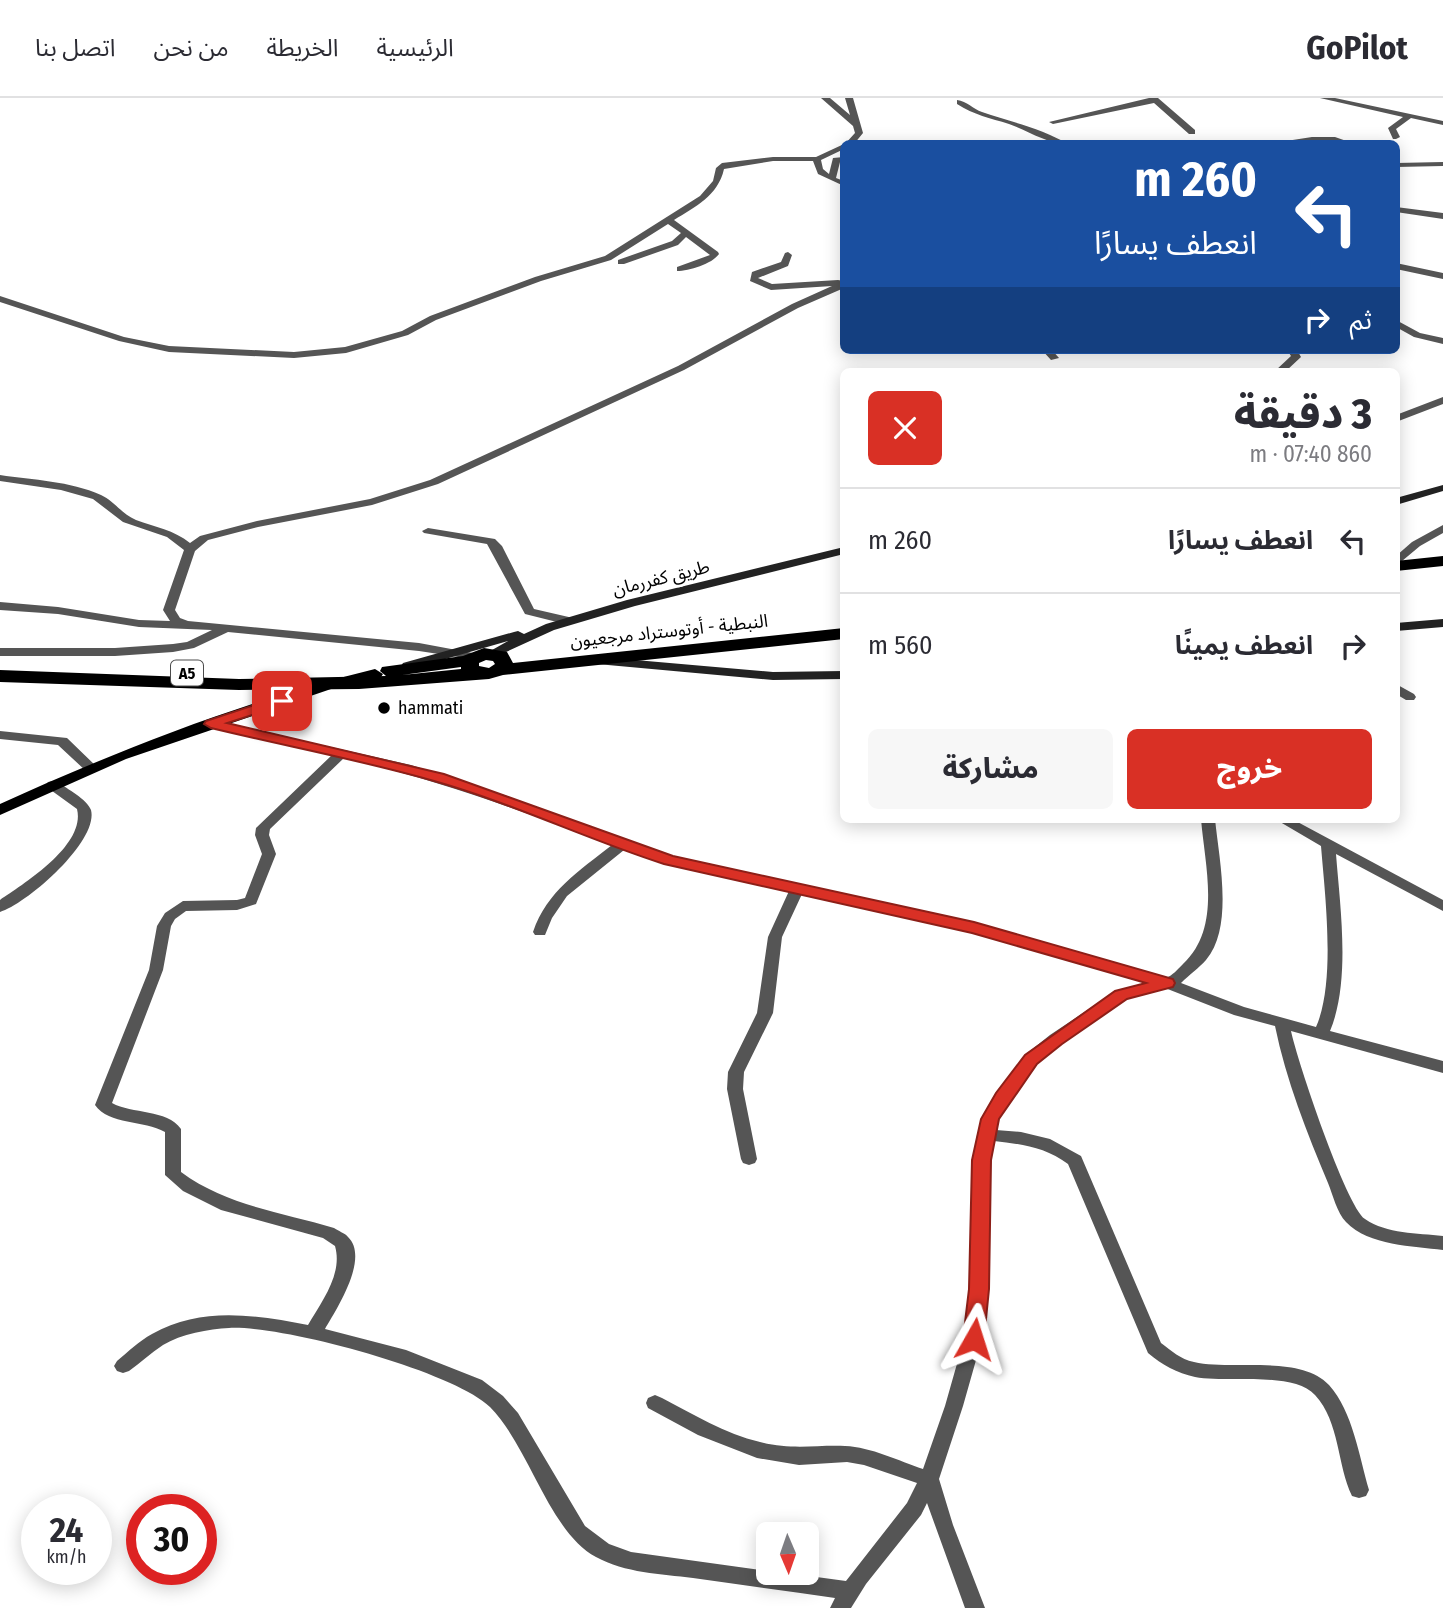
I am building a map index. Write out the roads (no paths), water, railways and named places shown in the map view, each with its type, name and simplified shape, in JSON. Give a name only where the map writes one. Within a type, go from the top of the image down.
[{"type":"highway","points":[[1400,564],[1443,561]]},
{"type":"highway","points":[[1400,574],[1443,569]]},
{"type":"highway","name":"النبطية - أوتوستراد مرجعيون","points":[[5,663],[288,676],[375,674],[481,660],[840,625]]},
{"type":"highway","name":"النبطية - أوتوستراد مرجعيون","points":[[5,663],[329,685],[419,681],[481,660],[596,660],[840,633]]},
{"type":"main road","points":[[1400,501],[1443,488]]},
{"type":"main road","name":"طريق كفررمان","points":[[481,660],[550,627],[569,621],[840,551]]},
{"type":"main road","points":[[1400,627],[1443,623]]},
{"type":"main road","points":[[481,660],[550,627]]},
{"type":"main road","points":[[596,660],[723,673],[797,677],[840,675]]},
{"type":"main road","points":[[0,810],[91,768],[211,724],[329,685],[375,674]]},
{"type":"street","points":[[825,98],[858,126]]},
{"type":"street","points":[[849,98],[859,133],[853,140]]},
{"type":"street","points":[[1324,98],[1443,123]]},
{"type":"street","points":[[1053,122],[1153,99],[1192,132]]},
{"type":"street","points":[[960,102],[977,113],[1013,123],[1055,140]]},
{"type":"street","points":[[1396,137],[1392,128],[1409,116]]},
{"type":"street","points":[[1317,140],[1346,140]]},
{"type":"street","points":[[0,299],[122,339],[159,347],[251,354],[317,354],[346,350],[387,339],[433,318],[526,283],[608,258],[712,190],[720,168],[725,165],[773,159],[817,159],[840,148]]},
{"type":"street","points":[[817,159],[818,170],[840,182]]},
{"type":"street","points":[[832,179],[836,160],[840,160]]},
{"type":"street","points":[[1400,164],[1443,164]]},
{"type":"street","points":[[1400,210],[1443,216]]},
{"type":"street","points":[[668,220],[710,249],[715,256],[680,269]]},
{"type":"street","points":[[621,262],[665,247],[686,233]]},
{"type":"street","points":[[788,255],[785,264],[755,274],[753,279],[771,287],[840,283]]},
{"type":"street","points":[[1400,267],[1443,276]]},
{"type":"street","points":[[481,660],[419,647],[186,624],[175,620],[169,610],[191,549],[204,538],[372,502],[434,482],[681,368],[795,306],[840,285]]},
{"type":"street","points":[[1400,325],[1421,337],[1443,341]]},
{"type":"street","points":[[1283,368],[1296,357],[1294,354]]},
{"type":"street","points":[[1400,417],[1443,400]]},
{"type":"street","points":[[0,478],[52,485],[96,497],[110,505],[121,517],[182,540],[191,549]]},
{"type":"street","points":[[1400,560],[1416,544],[1443,528]]},
{"type":"street","points":[[428,531],[491,541],[529,611],[569,621]]},
{"type":"street","points":[[0,606],[82,615],[136,625],[160,627],[186,624]]},
{"type":"street","points":[[5,663],[173,648],[190,645],[224,629]]},
{"type":"street","points":[[1400,691],[1410,697]]},
{"type":"street","points":[[211,724],[342,753],[470,788],[621,845],[670,860],[974,928],[1167,983],[1225,1007],[1282,1024],[1443,1067]]},
{"type":"street","points":[[0,735],[62,741],[91,768]]},
{"type":"street","points":[[313,1333],[345,1270],[348,1258],[343,1242],[328,1233],[215,1200],[188,1186],[173,1175],[173,1129],[134,1115],[108,1110],[103,1105],[156,970],[164,926],[170,916],[177,909],[191,905],[237,905],[250,901],[269,853],[262,835],[263,828],[342,753]]},
{"type":"street","points":[[0,906],[52,872],[80,834],[85,814],[83,807],[53,785]]},
{"type":"street","points":[[840,1608],[909,1517],[929,1479],[974,1339],[979,1289],[982,1160],[990,1119],[1031,1059],[1121,995],[1167,983],[1180,976],[1201,956],[1214,926],[1215,897],[1208,823]]},
{"type":"street","points":[[1289,823],[1443,906]]},
{"type":"street","points":[[1321,1034],[1331,1008],[1328,844]]},
{"type":"street","points":[[540,932],[553,902],[573,881],[621,845]]},
{"type":"street","points":[[749,1159],[735,1089],[736,1072],[765,1013],[775,937],[797,888]]},
{"type":"street","points":[[1282,1024],[1288,1053],[1321,1146],[1351,1217],[1360,1226],[1375,1232],[1443,1243]]},
{"type":"street","points":[[985,1135],[1027,1138],[1065,1152],[1075,1160],[1154,1348],[1162,1357],[1191,1370],[1293,1377],[1314,1381],[1329,1400],[1359,1490]]},
{"type":"street","points":[[124,1366],[158,1339],[183,1329],[229,1321],[253,1322],[313,1333],[400,1355],[487,1392],[511,1419],[578,1532],[591,1545],[607,1554],[631,1561],[852,1591]]},
{"type":"street","points":[[655,1403],[705,1429],[757,1450],[799,1457],[847,1454],[929,1479]]},
{"type":"street","points":[[929,1479],[943,1525],[975,1608]]},
{"type":"place","name":"hammati","points":[[384,708]]}]
